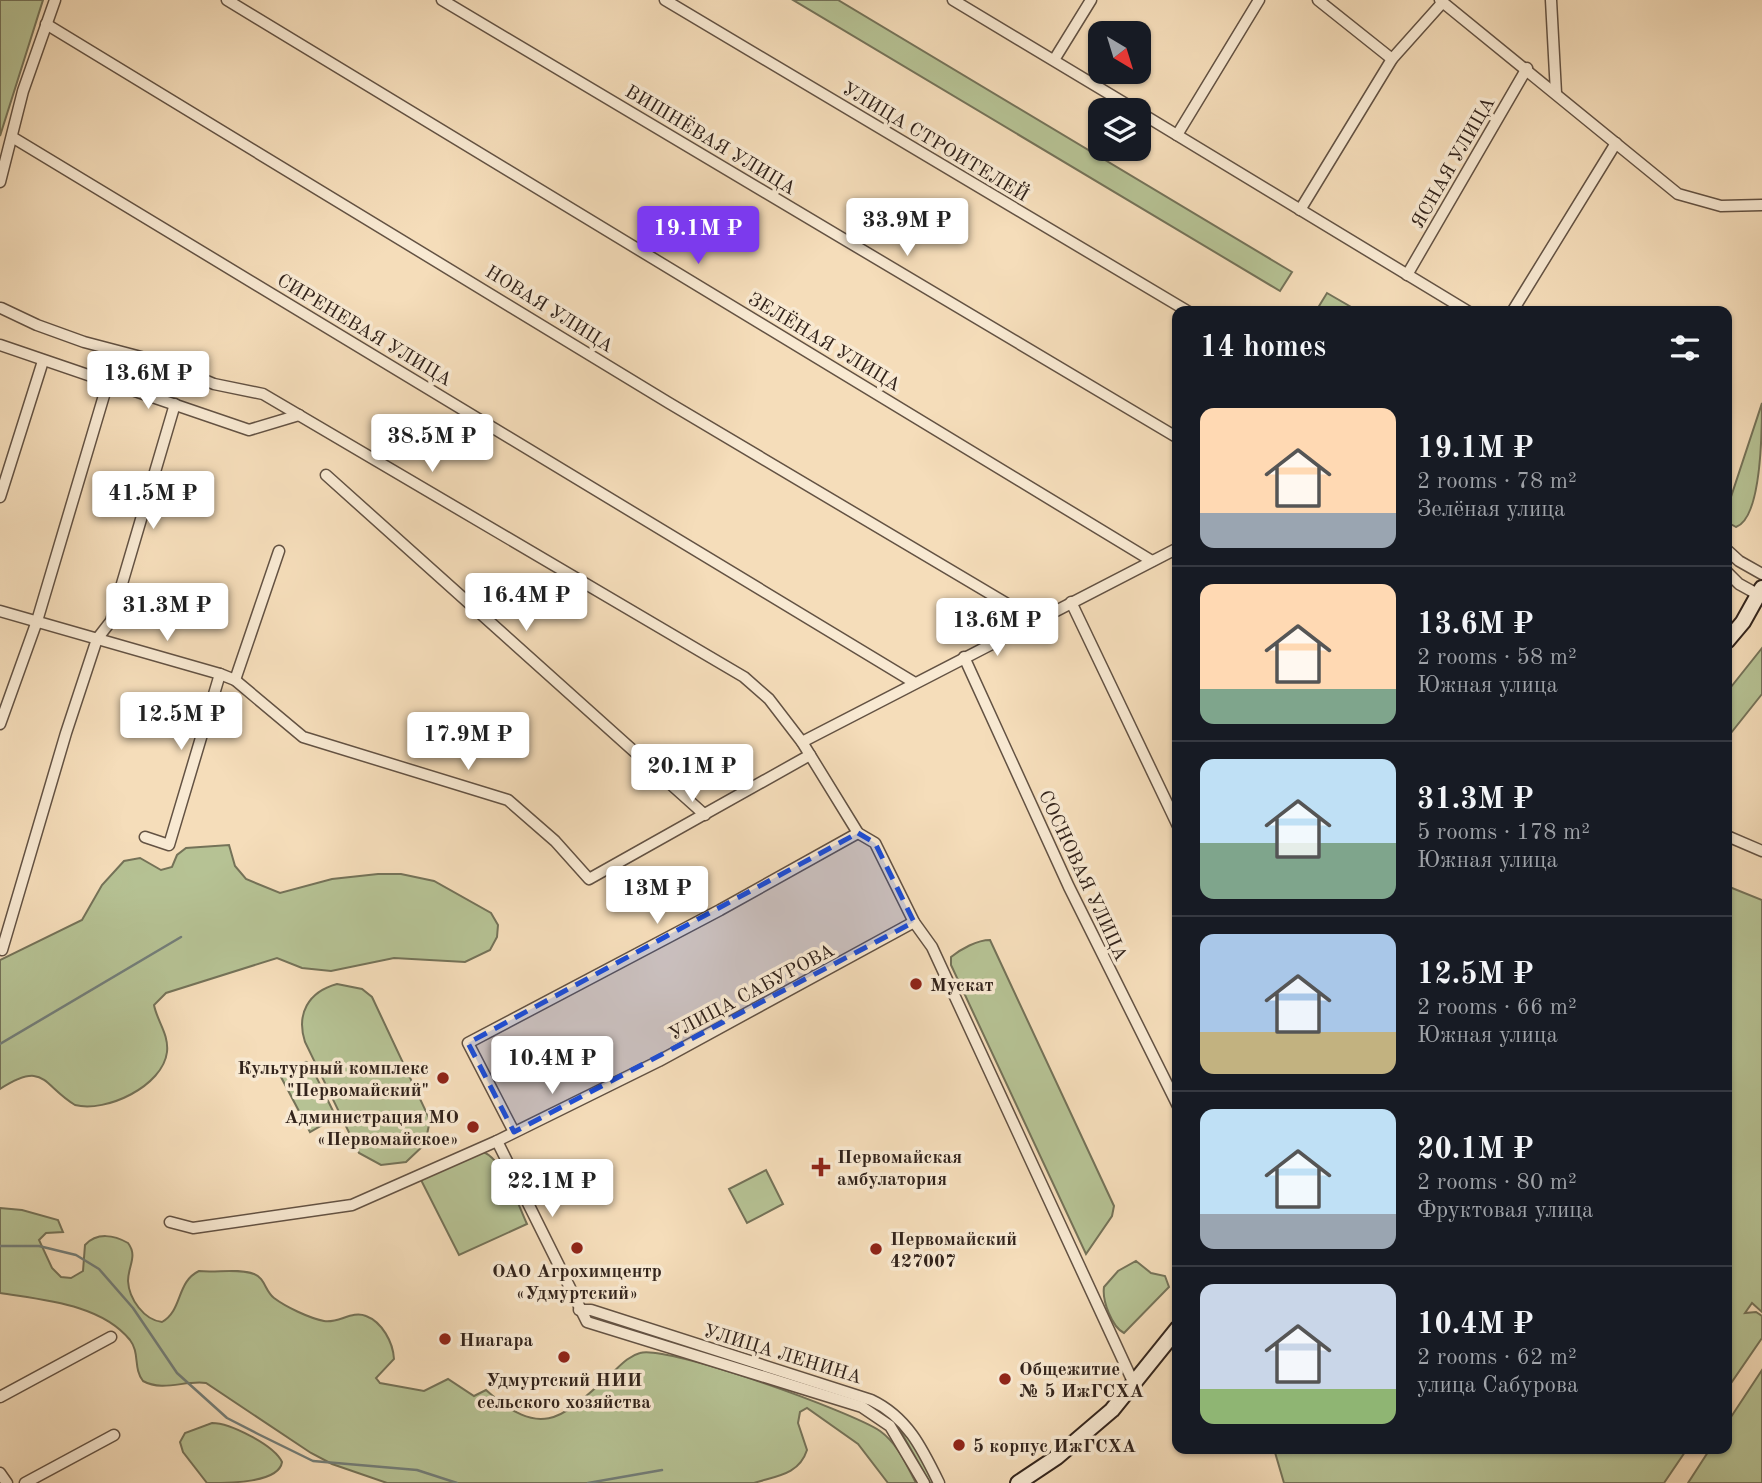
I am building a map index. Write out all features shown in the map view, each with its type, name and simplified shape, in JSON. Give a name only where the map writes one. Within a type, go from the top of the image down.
[{"type":"street","points":[[0,182],[23,91],[55,0]]},
{"type":"street","name":"ЗЕЛЁНАЯ УЛИЦА","points":[[227,0],[1152,561]]},
{"type":"street","name":"ВИШНЁВАЯ УЛИЦА","points":[[442,0],[1172,434]]},
{"type":"street","name":"УЛИЦА СТРОИТЕЛЕЙ","points":[[666,0],[1179,306]]},
{"type":"street","points":[[953,0],[1116,98]]},
{"type":"street","points":[[1054,60],[1091,0]]},
{"type":"street","points":[[1177,135],[1259,0]]},
{"type":"street","points":[[1318,0],[1392,59]]},
{"type":"street","points":[[1551,0],[1556,93]]},
{"type":"street","points":[[1300,210],[1392,59],[1442,1],[1678,194],[1721,206],[1762,205]]},
{"type":"street","name":"НОВАЯ УЛИЦА","points":[[47,24],[669,403],[1036,621]]},
{"type":"street","name":"ЯСНАЯ УЛИЦА","points":[[1407,275],[1527,68]]},
{"type":"street","points":[[1151,119],[1459,306]]},
{"type":"street","name":"СИРЕНЕВАЯ УЛИЦА","points":[[12,137],[915,683]]},
{"type":"street","points":[[1516,306],[1616,143]]},
{"type":"street","points":[[0,307],[37,325],[84,342],[164,363],[214,384],[263,394],[744,677],[769,699],[802,742],[858,833],[875,843],[914,922],[939,963],[1134,1384]]},
{"type":"street","points":[[0,345],[249,430],[299,415]]},
{"type":"street","points":[[0,497],[43,361]]},
{"type":"street","points":[[0,724],[37,621],[108,382]]},
{"type":"street","points":[[2,950],[97,639],[111,621],[175,404]]},
{"type":"street","points":[[326,475],[705,815]]},
{"type":"street","points":[[235,680],[279,551]]},
{"type":"street","points":[[802,742],[1172,551]]},
{"type":"street","points":[[1732,555],[1762,574]]},
{"type":"street","points":[[1732,577],[1739,584],[1761,591],[1732,634]]},
{"type":"street","points":[[1072,602],[1172,813]]},
{"type":"street","points":[[0,611],[220,674],[235,680],[303,737],[508,800],[555,841],[589,879],[810,755]]},
{"type":"street","name":"СОСНОВАЯ УЛИЦА","points":[[964,657],[1069,887],[1172,1094]]},
{"type":"street","points":[[145,837],[169,845],[220,674]]},
{"type":"street","points":[[514,1132],[468,1042],[720,910],[858,833]]},
{"type":"street","points":[[1732,838],[1762,851]]},
{"type":"street","name":"УЛИЦА САБУРОВА","points":[[170,1222],[193,1228],[337,1209],[497,1141],[659,1061],[914,922]]},
{"type":"street","points":[[497,1141],[579,1310]]},
{"type":"street","name":"УЛИЦА ЛЕНИНА","points":[[579,1310],[587,1322],[847,1403],[877,1415],[898,1436],[924,1483]]},
{"type":"street","name":"УЛИЦА ЛЕНИНА","points":[[579,1310],[591,1310],[871,1399],[909,1429],[939,1483]]},
{"type":"street","points":[[1018,1483],[1057,1457],[1103,1418],[1172,1336]]},
{"type":"street","points":[[0,1397],[111,1337]]},
{"type":"street","points":[[25,1483],[114,1435]]},
{"type":"street","points":[[0,1473],[7,1483]]},
{"type":"highlighted area","points":[[858,833],[875,843],[914,922],[514,1132],[468,1043]]},
{"type":"green space","points":[[0,0],[43,0],[0,136]]},
{"type":"green space","points":[[793,0],[838,0],[1088,150],[1088,161],[1107,161],[1292,272],[1280,291]]},
{"type":"green space","points":[[1327,293],[1349,306],[1319,306]]},
{"type":"green space","points":[[1762,403],[1761,451],[1756,490],[1745,520],[1736,527],[1732,525],[1732,494]]},
{"type":"green space","points":[[1762,648],[1762,694],[1732,732],[1732,686]]},
{"type":"green space","points":[[229,845],[235,866],[246,879],[280,893],[332,879],[378,874],[401,874],[434,881],[491,913],[498,925],[497,937],[490,950],[465,962],[394,958],[331,971],[302,968],[277,958],[166,993],[154,1005],[167,1045],[163,1064],[144,1086],[117,1101],[102,1105],[75,1105],[35,1076],[26,1076],[0,1089],[0,960],[82,920],[102,885],[124,861],[140,858],[161,870],[172,867],[177,855],[186,848]]},
{"type":"green space","points":[[1732,888],[1762,900],[1762,1312],[1752,1303],[1745,1313],[1756,1312],[1762,1316],[1762,1338],[1732,1382]]},
{"type":"green space","points":[[990,940],[1114,1206],[1112,1216],[1086,1254],[951,965],[951,957],[959,951],[975,943]]},
{"type":"green space","points":[[337,984],[362,989],[372,997],[430,1120],[425,1144],[406,1162],[381,1165],[359,1153],[305,1042],[302,1022],[307,1006],[318,992]]},
{"type":"green space","points":[[306,1062],[310,1064],[336,1117],[310,1132],[281,1077]]},
{"type":"green space","points":[[480,1151],[495,1161],[502,1171],[527,1224],[459,1255],[421,1180]]},
{"type":"green space","points":[[766,1170],[783,1204],[747,1223],[729,1189]]},
{"type":"green space","points":[[0,1208],[22,1210],[58,1220],[63,1232],[46,1233],[39,1240],[52,1268],[61,1277],[71,1278],[83,1271],[85,1245],[95,1238],[111,1237],[128,1243],[132,1252],[128,1276],[131,1295],[139,1308],[155,1320],[162,1322],[169,1317],[186,1282],[199,1271],[248,1272],[260,1278],[274,1298],[305,1315],[318,1320],[334,1321],[361,1315],[377,1323],[389,1340],[394,1359],[376,1378],[380,1383],[424,1391],[448,1379],[474,1396],[486,1390],[505,1406],[537,1419],[551,1418],[578,1403],[636,1354],[657,1353],[760,1382],[863,1422],[880,1431],[897,1448],[916,1483],[888,1483],[858,1444],[807,1408],[800,1412],[798,1423],[807,1450],[803,1458],[793,1470],[754,1483],[387,1483],[332,1464],[311,1453],[206,1383],[158,1386],[143,1381],[130,1340],[104,1318],[52,1301],[0,1293]]},
{"type":"green space","points":[[1136,1261],[1151,1273],[1165,1276],[1169,1287],[1124,1333],[1109,1313],[1104,1287],[1118,1271]]},
{"type":"green space","points":[[590,1314],[874,1404],[906,1429],[936,1483],[930,1483],[901,1432],[878,1413],[589,1319]]},
{"type":"green space","points":[[1762,1370],[1762,1483],[1688,1483],[1707,1454],[1732,1454],[1732,1415]]},
{"type":"green space","points":[[212,1423],[229,1427],[261,1442],[282,1462],[279,1469],[263,1478],[207,1483],[183,1452],[180,1442],[185,1433]]},
{"type":"green space","points":[[1275,1454],[1684,1454],[1664,1483],[1284,1483]]},
{"type":"waterway","points":[[0,1044],[181,937]]},
{"type":"waterway","points":[[0,1246],[39,1246],[76,1255],[99,1269],[133,1308],[177,1373],[227,1418],[313,1461],[417,1470],[457,1483]]},
{"type":"waterway","points":[[588,1483],[662,1470]]},
{"type":"place","name":"Мускат","points":[[916,984]]},
{"type":"place","name":"Культурный комплекс \"Первомайский\"","points":[[443,1078]]},
{"type":"place","name":"Администрация МО «Первомайское»","points":[[473,1127]]},
{"type":"place","name":"Первомайская амбулатория","points":[[821,1167]]},
{"type":"place","name":"ОАО Агрохимцентр «Удмуртский»","points":[[577,1248]]},
{"type":"place","name":"Первомайский 427007","points":[[876,1249]]},
{"type":"place","name":"Ниагара","points":[[445,1339]]},
{"type":"place","name":"Удмуртский НИИ сельского хозяйства","points":[[564,1357]]},
{"type":"place","name":"Общежитие № 5 ИжГСХА","points":[[1005,1379]]},
{"type":"place","name":"5 корпус ИжГСХА","points":[[959,1445]]}]
